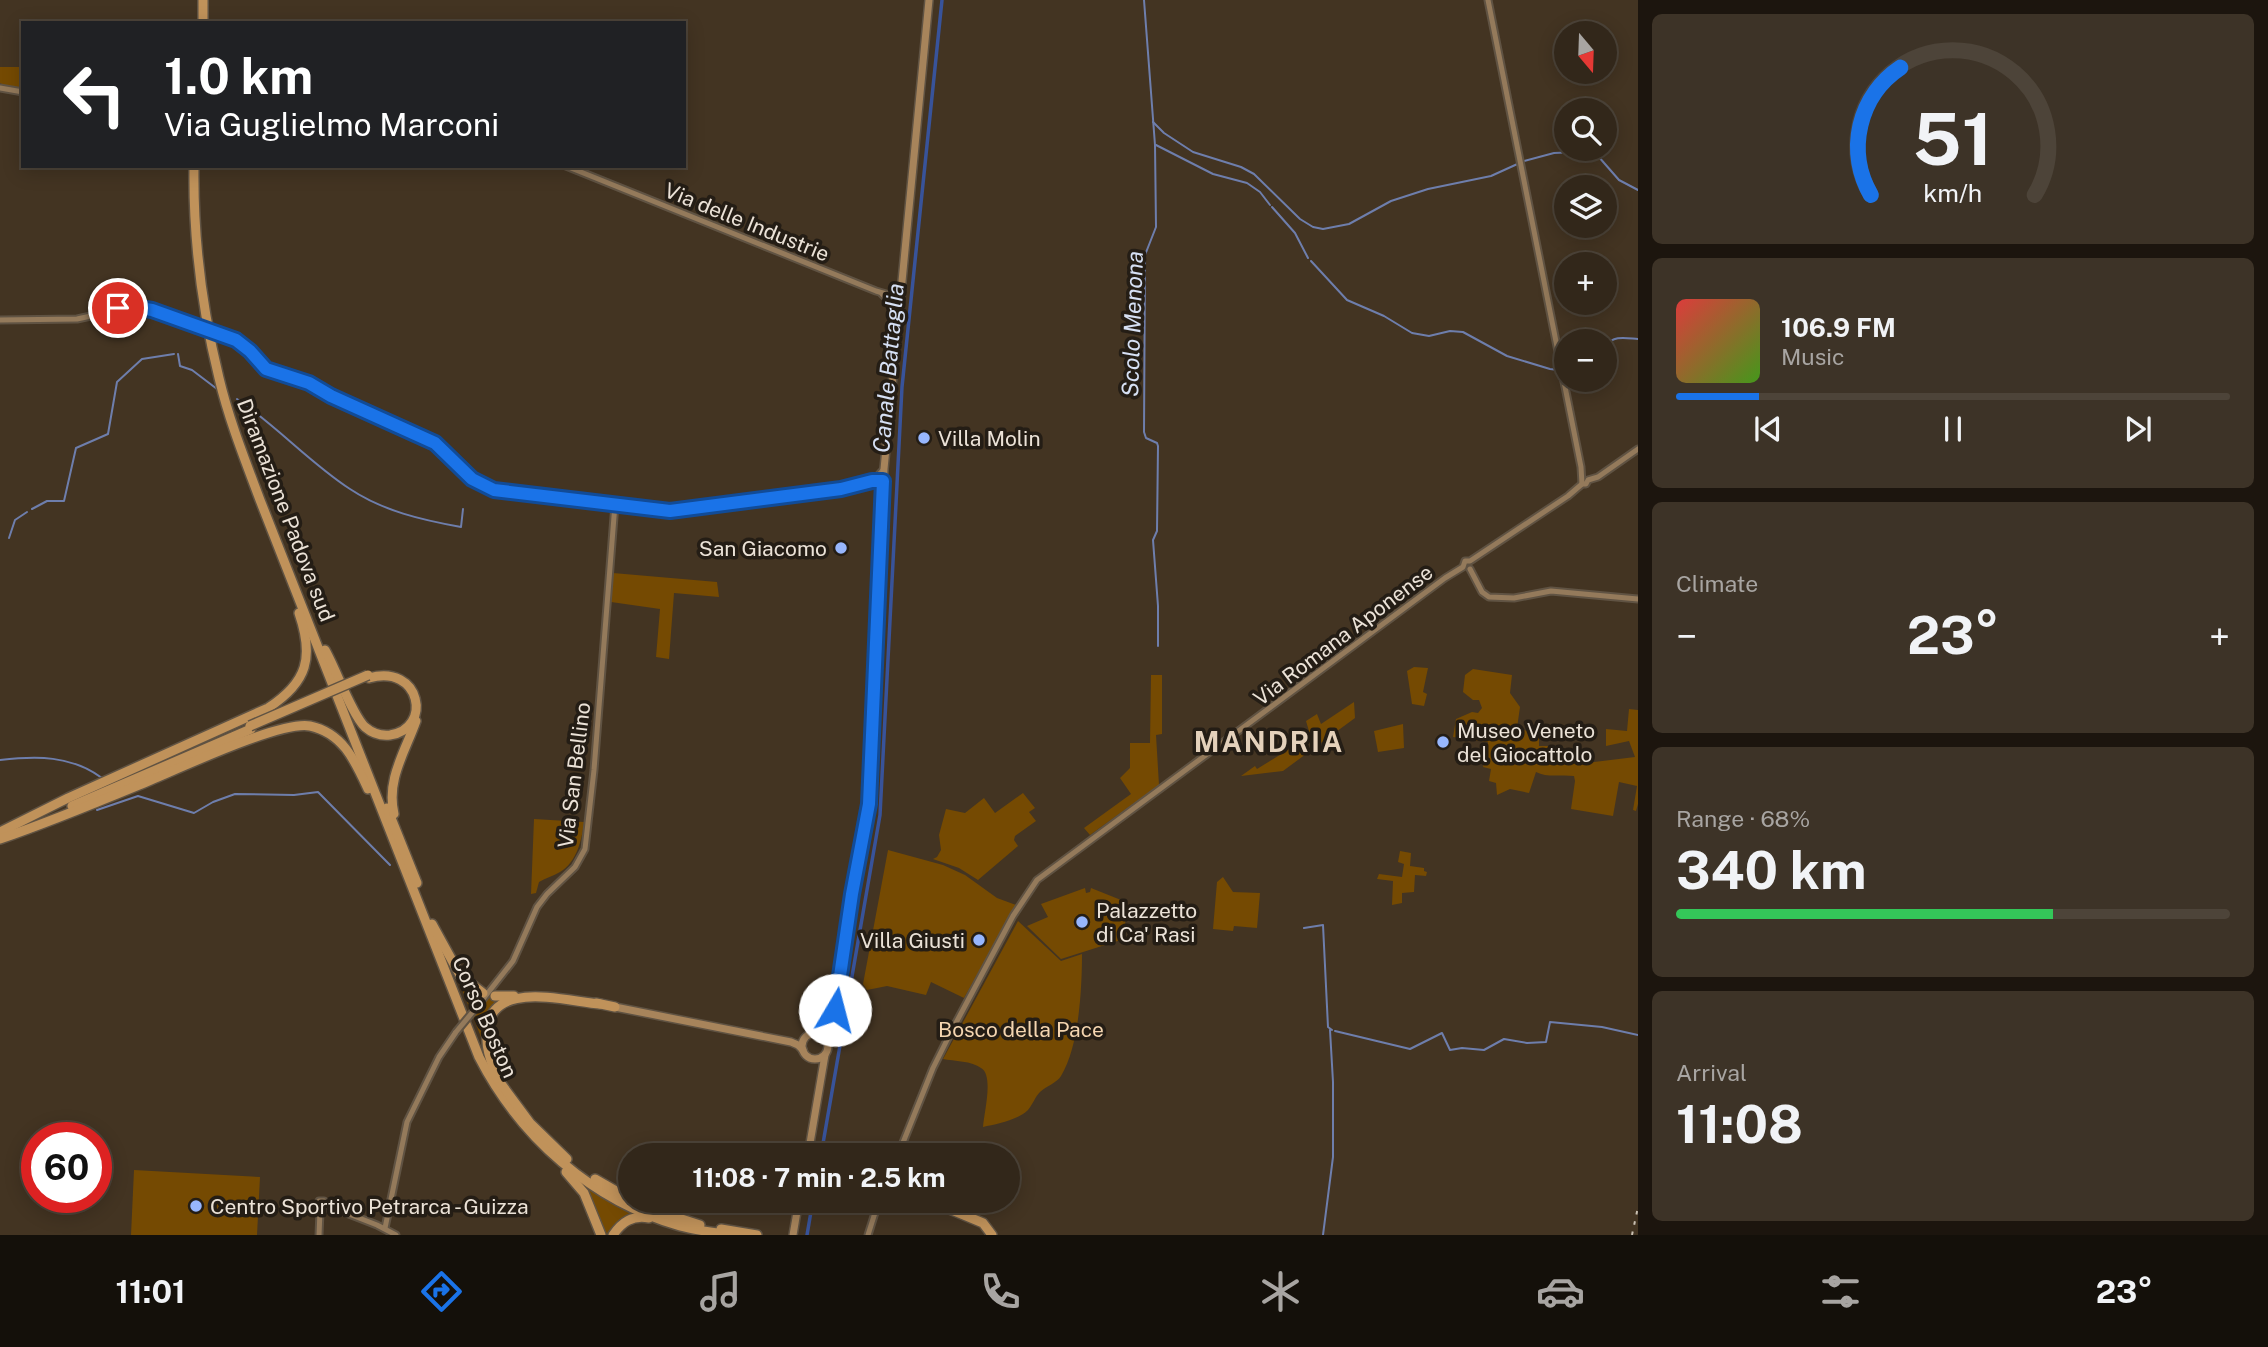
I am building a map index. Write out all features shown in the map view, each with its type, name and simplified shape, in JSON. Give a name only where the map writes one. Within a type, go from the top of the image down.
[{"type":"highway","points":[[197,21],[198,0]]},
{"type":"highway","points":[[203,21],[204,0]]},
{"type":"highway","name":"Diramazione Padova sud","points":[[194,168],[195,229],[201,284],[212,346],[235,430],[399,854]]},
{"type":"highway","name":"Diramazione Padova sud","points":[[200,168],[201,230],[206,282],[225,379],[264,497],[398,833]]},
{"type":"highway","points":[[0,832],[68,798],[268,708],[285,697],[298,683],[306,665],[307,644],[274,536]]},
{"type":"highway","points":[[324,649],[363,725],[376,734],[401,732],[415,715],[415,695],[399,678],[383,675],[369,677]]},
{"type":"highway","points":[[0,832],[383,672],[404,678],[418,696],[419,713],[391,789],[398,833]]},
{"type":"highway","points":[[0,839],[251,739],[284,728],[307,725],[326,731],[344,744],[356,763],[399,854]]},
{"type":"highway","points":[[0,839],[251,727]]},
{"type":"highway","name":"Corso Boston","points":[[398,833],[474,1033],[497,1078],[530,1123],[564,1157],[586,1174],[618,1192]]},
{"type":"highway","name":"Corso Boston","points":[[399,854],[479,1057],[499,1094],[526,1130],[555,1157],[612,1197],[677,1222],[727,1235]]},
{"type":"highway","points":[[432,924],[460,975],[484,993]]},
{"type":"highway","points":[[495,996],[555,994],[615,1007]]},
{"type":"highway","points":[[497,1078],[487,1042],[488,1027],[502,1006],[514,999],[535,996],[600,1004]]},
{"type":"highway","points":[[526,1130],[584,1192],[601,1235]]},
{"type":"highway","name":"Corso Boston","points":[[658,1213],[677,1222],[757,1235]]},
{"type":"highway","points":[[959,1213],[983,1223],[994,1235]]},
{"type":"highway","points":[[969,1213],[988,1222],[994,1235]]},
{"type":"highway","points":[[613,1235],[628,1219],[640,1217],[677,1222]]},
{"type":"main road","points":[[810,1143],[869,804],[882,494],[929,0]]},
{"type":"main road","points":[[790,1042],[818,1033],[827,1024],[836,1000]]},
{"type":"main road","points":[[615,1007],[790,1042],[798,1045],[817,1064],[820,1083]]},
{"type":"main road","points":[[818,1033],[827,1040]]},
{"type":"main road","points":[[804,1039],[806,1054]]},
{"type":"main road","points":[[806,1054],[817,1059],[825,1055]]},
{"type":"main road","points":[[793,1235],[797,1213]]},
{"type":"street","points":[[1488,0],[1584,480]]},
{"type":"street","points":[[0,88],[21,92]]},
{"type":"street","name":"Via delle Industrie","points":[[571,168],[900,301]]},
{"type":"street","name":"Via delle Industrie","points":[[876,291],[890,302],[898,318]]},
{"type":"street","name":"Via delle Industrie","points":[[890,302],[900,301]]},
{"type":"street","points":[[0,320],[77,319],[133,307],[152,310],[225,335],[240,342],[266,369],[309,383],[331,396],[424,437],[449,455],[472,479],[494,490],[658,510],[680,510],[883,482]]},
{"type":"street","points":[[1638,449],[1598,477],[1584,480],[1568,496],[1470,561],[1472,565],[1467,568],[1486,596],[1514,598],[1551,591],[1638,599]]},
{"type":"street","points":[[872,483],[884,470]]},
{"type":"street","points":[[872,483],[882,494]]},
{"type":"street","name":"Via San Bellino","points":[[385,1228],[407,1122],[439,1057],[513,961],[533,913],[575,867],[585,848],[615,504]]},
{"type":"street","name":"Via Romana Aponense","points":[[904,1143],[939,1057],[1013,916],[1037,880],[1445,578],[1467,568]]},
{"type":"street","points":[[319,1235],[319,1201],[396,1235]]},
{"type":"street","points":[[868,1235],[876,1213]]},
{"type":"green space","points":[[21,51],[21,88],[0,83],[0,67],[19,67]]},
{"type":"green space","points":[[613,573],[717,582],[719,597],[674,593],[669,659],[656,657],[660,609],[611,602]]},
{"type":"green space","points":[[1414,667],[1428,668],[1423,692],[1427,694],[1424,706],[1412,704],[1407,671]]},
{"type":"green space","points":[[1473,669],[1512,675],[1510,693],[1520,707],[1517,728],[1539,734],[1539,746],[1584,752],[1586,763],[1635,757],[1629,741],[1606,746],[1606,729],[1627,731],[1629,709],[1638,710],[1638,804],[1636,811],[1633,810],[1637,786],[1619,782],[1613,816],[1571,809],[1574,776],[1536,772],[1529,793],[1510,789],[1497,795],[1496,783],[1489,781],[1491,769],[1483,767],[1488,742],[1453,737],[1456,719],[1472,712],[1478,713],[1482,708],[1479,700],[1473,700],[1463,692],[1465,675]]},
{"type":"green space","points":[[1151,675],[1162,675],[1162,734],[1156,735],[1159,785],[1090,835],[1084,828],[1131,794],[1120,778],[1130,768],[1130,743],[1150,743]]},
{"type":"green space","points":[[1354,702],[1355,718],[1314,748],[1306,721],[1317,714],[1321,724]]},
{"type":"green space","points":[[1403,724],[1404,748],[1378,752],[1374,731]]},
{"type":"green space","points":[[1302,737],[1306,754],[1283,771],[1241,776],[1291,748],[1289,745]]},
{"type":"green space","points":[[1023,793],[1035,808],[1029,812],[1036,821],[1015,836],[1014,840],[1018,846],[978,880],[959,868],[933,859],[941,850],[939,835],[946,809],[965,813],[984,798],[995,813]]},
{"type":"green space","points":[[534,819],[584,822],[580,843],[571,862],[560,872],[539,882],[536,893],[531,894]]},
{"type":"green space","points":[[888,850],[943,865],[965,875],[997,898],[1016,905],[964,998],[931,982],[926,995],[887,986],[867,990],[863,984]]},
{"type":"green space","points":[[1400,851],[1411,853],[1410,866],[1424,868],[1427,872],[1426,876],[1415,875],[1414,892],[1402,893],[1402,903],[1392,905],[1393,881],[1377,879],[1379,874],[1402,877],[1404,864],[1398,862]]},
{"type":"green space","points":[[1223,877],[1233,892],[1260,893],[1257,928],[1234,926],[1233,931],[1213,929],[1217,882]]},
{"type":"green space","name":"Palazzetto di Ca' Rasi","points":[[1085,888],[1086,893],[1090,892],[1091,888],[1126,902],[1129,911],[1126,913],[1124,939],[1061,959],[1027,926],[1048,917],[1041,904]]},
{"type":"green space","name":"Bosco della Pace","points":[[1018,921],[1061,961],[1082,954],[1076,1034],[1061,1076],[1040,1092],[1028,1110],[1013,1119],[983,1127],[988,1086],[985,1072],[973,1064],[943,1059]]},
{"type":"green space","points":[[457,977],[479,992],[504,999],[483,1042]]},
{"type":"green space","name":"Centro Sportivo Petrarca - Guizza","points":[[134,1170],[260,1177],[257,1235],[131,1235]]},
{"type":"green space","points":[[584,1183],[618,1202],[618,1213],[641,1215],[612,1235],[601,1235],[581,1185]]},
{"type":"waterway","name":"Canale Battaglia","points":[[823,1143],[880,815],[902,387],[942,0]]},
{"type":"waterway","name":"Scolo Menona","points":[[1144,0],[1155,145],[1156,227],[1145,255],[1144,432],[1146,438],[1158,446],[1157,531],[1153,540],[1158,646]]},
{"type":"waterway","points":[[1153,122],[1164,133],[1193,152],[1241,167],[1254,174],[1300,219],[1313,227],[1323,229],[1349,224],[1391,201],[1428,189],[1491,176],[1524,161],[1554,153],[1577,152],[1598,156],[1619,180],[1638,190]]},
{"type":"waterway","points":[[1156,145],[1213,174],[1247,183],[1260,192],[1270,205]]},
{"type":"waterway","points":[[1272,207],[1295,233],[1308,258]]},
{"type":"waterway","points":[[1311,261],[1347,300],[1384,316],[1412,333],[1429,336],[1450,331],[1463,332],[1507,356],[1554,370]]},
{"type":"waterway","points":[[1617,339],[1638,339]]},
{"type":"waterway","points":[[32,509],[47,501],[64,501],[76,448],[108,434],[117,382],[142,359],[174,354]]},
{"type":"waterway","points":[[178,354],[180,366],[192,370],[217,389]]},
{"type":"waterway","points":[[237,399],[335,479],[363,497],[417,518],[461,527],[463,509]]},
{"type":"waterway","points":[[9,538],[15,520],[27,512]]},
{"type":"waterway","points":[[0,760],[27,758],[66,761],[90,770],[102,778]]},
{"type":"waterway","points":[[97,810],[138,796],[194,813],[235,794],[294,795],[318,792],[390,865]]},
{"type":"waterway","points":[[1304,928],[1323,925],[1328,1027],[1332,1030]]},
{"type":"waterway","points":[[1335,1031],[1410,1049],[1442,1033],[1450,1050],[1484,1050],[1504,1039],[1527,1043],[1546,1042],[1550,1022],[1602,1027],[1638,1035]]},
{"type":"waterway","points":[[1323,1235],[1333,1157],[1330,1030]]},
{"type":"waterway","name":"Canale Battaglia","points":[[807,1235],[811,1213]]},
{"type":"railway","points":[[1632,1235],[1638,1207]]},
{"type":"place","name":"Villa Molin","points":[[924,438]]},
{"type":"place","name":"San Giacomo","points":[[841,548]]},
{"type":"place","name":"Museo Veneto del Giocattolo","points":[[1443,742]]},
{"type":"place","name":"Palazzetto di Ca' Rasi","points":[[1082,922]]},
{"type":"place","name":"Villa Giusti","points":[[979,940]]},
{"type":"place","name":"Centro Sportivo Petrarca - Guizza","points":[[196,1206]]},
{"type":"district","name":"MANDRIA","points":[[1269,741]]},
{"type":"route","points":[[118,308],[140,307],[152,310],[236,340],[266,369],[309,383],[331,396],[435,443],[472,479],[494,490],[670,511],[883,481],[869,804],[852,894],[835,1010]]}]
